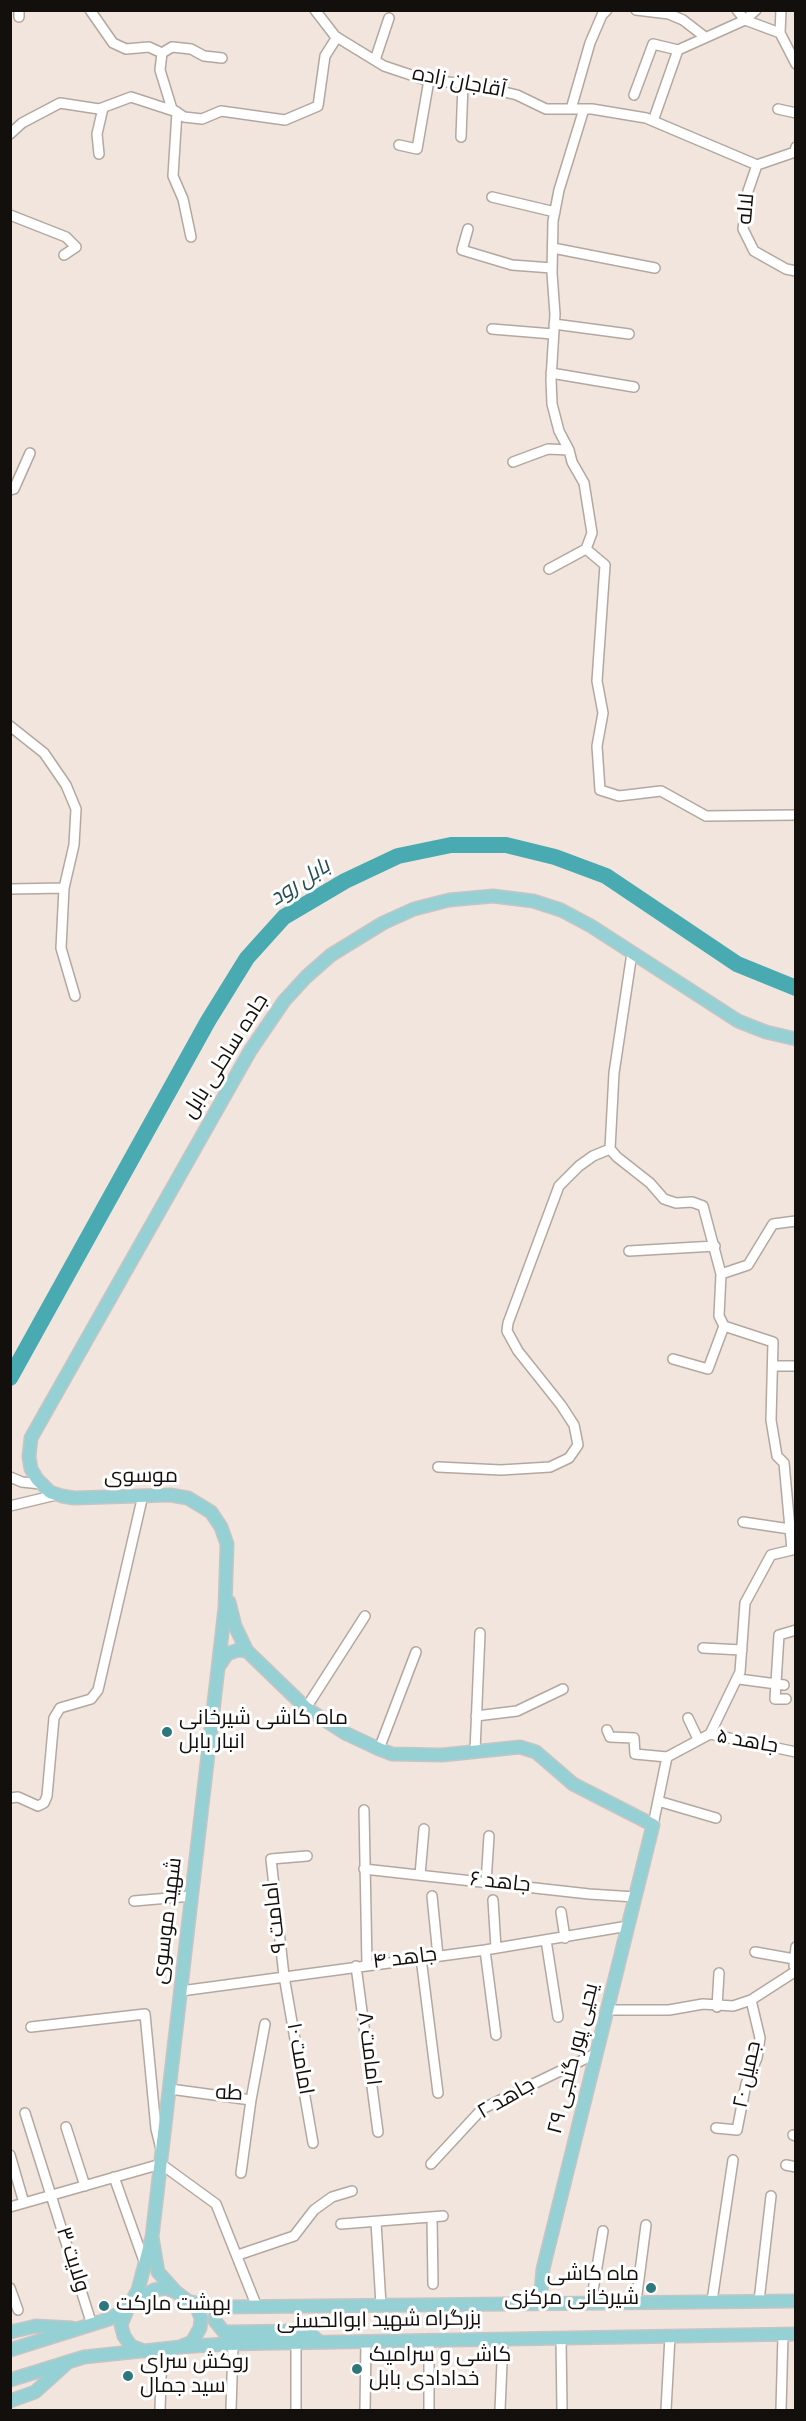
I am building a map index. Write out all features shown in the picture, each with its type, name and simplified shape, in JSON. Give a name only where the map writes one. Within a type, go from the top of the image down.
[{"type":"main road","name":"جاده ساحلی بابل","points":[[41,1484],[29,1463],[31,1438],[250,1051],[284,1001],[306,977],[331,955],[383,923],[414,909],[449,900],[493,896],[533,901],[561,910],[738,1021],[795,1040]]},
{"type":"main road","name":"موسوی","points":[[41,1484],[56,1494],[74,1498],[179,1496],[196,1501],[211,1512],[221,1527],[227,1544],[225,1608]]},
{"type":"main road","points":[[226,1580],[235,1626],[247,1651],[306,1708],[345,1733],[392,1754],[442,1755],[520,1747],[536,1752],[573,1784],[653,1825]]},
{"type":"main road","name":"شهید موسوی","points":[[128,2308],[135,2296],[152,2237],[225,1608]]},
{"type":"main road","points":[[218,1667],[227,1654],[238,1650],[247,1651]]},
{"type":"main road","name":"یحیی پور گنجی ۲۹","points":[[540,2304],[543,2269],[653,1825]]},
{"type":"main road","name":"شهید موسوی","points":[[152,2237],[158,2272],[176,2292]]},
{"type":"main road","points":[[10,2350],[113,2318],[154,2290],[166,2288],[176,2292],[190,2301],[199,2313],[200,2328],[192,2342],[180,2347],[96,2355],[10,2380]]},
{"type":"main road","name":"بزرگراه شهید ابوالحسنی","points":[[190,2301],[220,2307],[258,2307],[795,2301]]},
{"type":"main road","points":[[220,2307],[216,2312],[215,2321],[224,2332],[302,2331],[309,2332],[319,2342]]},
{"type":"main road","points":[[128,2308],[121,2325],[123,2336],[131,2346],[144,2351]]},
{"type":"main road","points":[[10,2332],[36,2326],[79,2329]]},
{"type":"main road","name":"بزرگراه شهید ابوالحسنی","points":[[180,2347],[319,2342],[789,2334]]},
{"type":"main road","points":[[10,2401],[35,2392],[67,2362]]},
{"type":"street","points":[[90,10],[113,43],[126,49],[149,47],[162,54]]},
{"type":"street","name":"آقاجان زاده","points":[[315,10],[337,38],[384,66],[429,80],[480,86],[517,95],[546,109],[584,109],[653,121],[757,165]]},
{"type":"street","points":[[571,109],[590,43],[602,15],[607,10]]},
{"type":"street","points":[[636,10],[669,14],[683,20],[705,37]]},
{"type":"street","points":[[737,10],[745,20],[780,33]]},
{"type":"street","points":[[634,96],[653,44],[678,50],[745,20],[756,10]]},
{"type":"street","points":[[781,10],[780,33],[795,64]]},
{"type":"street","points":[[375,60],[389,18]]},
{"type":"street","points":[[222,58],[204,57],[191,49],[172,47],[162,54],[160,70],[172,109],[184,117],[202,119],[221,111],[285,120],[318,106],[326,56],[337,38]]},
{"type":"street","points":[[653,121],[678,50]]},
{"type":"street","points":[[399,145],[417,149],[429,80]]},
{"type":"street","points":[[461,137],[463,84]]},
{"type":"street","points":[[10,134],[22,123],[60,103],[99,109],[131,97],[177,112]]},
{"type":"street","points":[[99,154],[97,134],[103,108]]},
{"type":"street","points":[[549,569],[586,549],[592,532],[584,483],[572,462],[559,430],[552,404],[551,373],[554,329],[552,268],[555,212],[584,109]]},
{"type":"street","points":[[778,109],[795,112]]},
{"type":"street","points":[[177,112],[173,176],[183,199],[190,237]]},
{"type":"street","name":"لاله","points":[[795,147],[795,152],[757,165],[748,190],[743,229],[754,251],[786,269],[795,271]]},
{"type":"street","points":[[492,198],[555,212]]},
{"type":"street","points":[[10,215],[66,237],[76,247],[64,255]]},
{"type":"street","points":[[468,229],[462,250],[512,266],[552,268]]},
{"type":"street","points":[[553,248],[655,268]]},
{"type":"street","points":[[492,328],[629,334]]},
{"type":"street","points":[[551,373],[634,387]]},
{"type":"street","points":[[513,462],[548,449],[569,450]]},
{"type":"street","points":[[10,490],[14,489],[30,453]]},
{"type":"street","points":[[586,549],[605,565],[597,681],[603,713],[597,746],[600,790],[619,796],[661,790],[706,816],[795,815]]},
{"type":"street","points":[[10,726],[44,753],[66,784],[76,809],[74,846],[64,888],[61,948],[75,996]]},
{"type":"street","points":[[10,889],[64,888]]},
{"type":"street","points":[[632,953],[614,1073],[610,1149],[650,1183],[664,1199],[676,1203],[692,1202],[703,1206],[721,1274],[719,1316],[724,1326],[773,1342],[771,1420],[777,1456],[784,1463],[794,1550],[771,1555],[745,1603],[739,1679],[710,1734]]},
{"type":"street","points":[[438,1467],[525,1470],[559,1464],[575,1452],[578,1439],[574,1425],[518,1351],[507,1331],[559,1186],[579,1166],[610,1149]]},
{"type":"street","points":[[721,1274],[748,1265],[773,1224],[795,1221]]},
{"type":"street","points":[[629,1251],[715,1246]]},
{"type":"street","points":[[673,1359],[708,1369],[724,1326]]},
{"type":"street","points":[[773,1366],[795,1366]]},
{"type":"street","points":[[10,1477],[22,1482],[41,1484]]},
{"type":"street","points":[[10,1506],[56,1494]]},
{"type":"street","points":[[10,1798],[18,1797],[38,1806],[44,1803],[47,1796],[54,1718],[60,1708],[91,1699],[98,1690],[143,1496]]},
{"type":"street","points":[[743,1522],[790,1529]]},
{"type":"street","points":[[306,1708],[365,1616]]},
{"type":"street","points":[[786,1699],[775,1699],[780,1685],[779,1635],[795,1630]]},
{"type":"street","points":[[475,1750],[480,1633]]},
{"type":"street","points":[[703,1648],[742,1650]]},
{"type":"street","points":[[380,1749],[416,1652]]},
{"type":"street","points":[[739,1679],[780,1685]]},
{"type":"street","points":[[476,1716],[517,1711],[563,1689]]},
{"type":"street","points":[[688,1718],[699,1739]]},
{"type":"street","points":[[607,1730],[610,1737],[634,1738],[635,1754],[667,1757],[653,1825]]},
{"type":"street","name":"جاهد ۵","points":[[667,1757],[710,1734],[795,1752]]},
{"type":"street","points":[[658,1801],[716,1818]]},
{"type":"street","points":[[364,1810],[367,1965]]},
{"type":"street","points":[[420,1875],[424,1829]]},
{"type":"street","points":[[486,1883],[489,1836]]},
{"type":"street","name":"امامت ۹","points":[[284,1976],[271,1859],[307,1856]]},
{"type":"street","name":"جاهد ۶","points":[[364,1869],[635,1897]]},
{"type":"street","points":[[134,1901],[192,1896]]},
{"type":"street","points":[[432,1896],[438,1956]]},
{"type":"street","points":[[493,1900],[496,1948]]},
{"type":"street","points":[[561,1912],[564,1938]]},
{"type":"street","name":"جاهد ۴","points":[[181,1991],[485,1950],[628,1926]]},
{"type":"street","points":[[546,1940],[558,2017]]},
{"type":"street","points":[[607,2010],[669,2010],[703,2004],[717,2007],[733,2006],[751,2000],[795,1971],[795,1947]]},
{"type":"street","points":[[485,1950],[496,2034]]},
{"type":"street","points":[[755,1953],[794,1959]]},
{"type":"street","points":[[421,1958],[438,2093]]},
{"type":"street","name":"امامت ۸","points":[[356,1966],[378,2132]]},
{"type":"street","points":[[717,2007],[719,1973]]},
{"type":"street","name":"امامت ۱۰","points":[[284,1976],[313,2143]]},
{"type":"street","name":"جمیل ۲۰","points":[[716,2128],[737,2130],[746,2084],[757,2058],[760,2038],[751,2000]]},
{"type":"street","points":[[31,2027],[145,2014],[161,2159],[216,2204],[258,2307]]},
{"type":"street","name":"طه","points":[[170,2089],[252,2100],[265,2024]]},
{"type":"street","name":"جاهد ۲","points":[[431,2164],[482,2109],[597,2052]]},
{"type":"street","points":[[241,2173],[252,2100]]},
{"type":"street","name":"ولایت ۳","points":[[25,2113],[92,2325]]},
{"type":"street","points":[[66,2127],[85,2186]]},
{"type":"street","points":[[10,2155],[24,2203]]},
{"type":"street","points":[[10,2207],[114,2177],[161,2159]]},
{"type":"street","points":[[712,2301],[733,2160]]},
{"type":"street","points":[[114,2177],[145,2264]]},
{"type":"street","points":[[238,2255],[294,2236],[314,2210],[332,2197],[352,2191]]},
{"type":"street","points":[[759,2301],[771,2196]]},
{"type":"street","points":[[341,2224],[443,2216]]},
{"type":"street","points":[[432,2217],[433,2284]]},
{"type":"street","points":[[376,2222],[381,2305]]},
{"type":"street","points":[[636,2302],[646,2224]]},
{"type":"street","points":[[591,2303],[603,2231]]},
{"type":"street","points":[[10,2288],[18,2310]]},
{"type":"street","points":[[781,2410],[789,2334]]},
{"type":"street","points":[[666,2410],[670,2336]]},
{"type":"street","points":[[561,2338],[562,2410]]},
{"type":"street","points":[[500,2410],[503,2339]]},
{"type":"street","points":[[429,2340],[429,2410]]},
{"type":"street","points":[[365,2410],[366,2341]]},
{"type":"street","points":[[296,2343],[296,2410]]},
{"type":"street","points":[[231,2410],[233,2344]]},
{"type":"street","points":[[160,2410],[162,2349]]},
{"type":"waterway","name":"بابل رود","points":[[10,1378],[208,1021],[247,958],[284,917],[345,881],[398,856],[451,845],[506,845],[555,857],[606,876],[737,964],[796,988]]},
{"type":"place","name":"ماه کاشی شیرخانی انبار بابل","points":[[167,1732]]},
{"type":"place","name":"ماه کاشی شیرخانی مرکزی","points":[[651,2288]]},
{"type":"place","name":"بهشت مارکت","points":[[104,2306]]},
{"type":"place","name":"کاشی و سرامیک خدادادی بابل","points":[[357,2369]]},
{"type":"place","name":"روکش سرای سید جمال","points":[[128,2376]]}]
